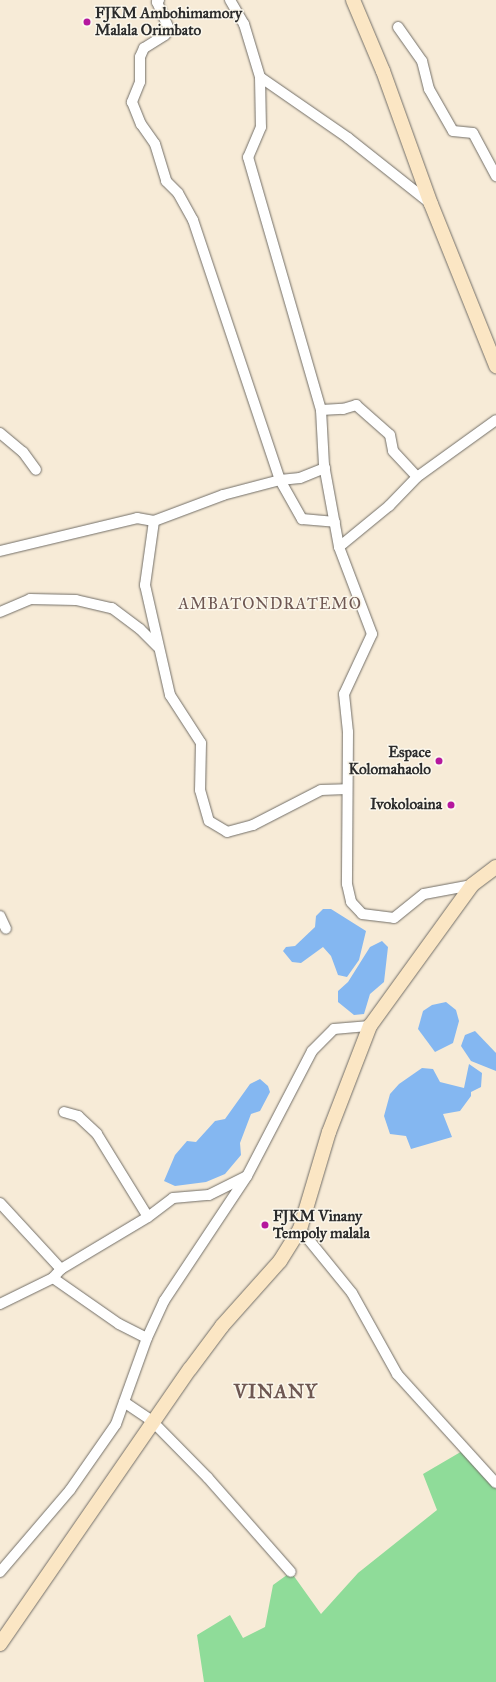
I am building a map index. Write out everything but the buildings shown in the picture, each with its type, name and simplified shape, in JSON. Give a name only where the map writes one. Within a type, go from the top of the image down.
[{"type":"street","points":[[159,0],[157,2],[169,29],[165,35],[144,48],[140,57],[140,82],[132,102],[141,124],[155,144],[166,181],[178,193],[193,220],[280,480],[302,519],[335,522]]},
{"type":"street","points":[[230,0],[244,24],[260,77],[261,127],[248,157],[321,410],[325,468],[339,547],[372,634],[344,694],[348,732],[346,789],[347,884],[351,902],[362,914],[394,918],[424,894],[472,885]]},
{"type":"street","points":[[354,0],[383,71],[431,204],[496,366]]},
{"type":"street","points":[[398,27],[422,61],[429,89],[453,131],[473,134],[496,176]]},
{"type":"street","points":[[260,77],[348,138],[431,204]]},
{"type":"street","points":[[321,410],[356,405],[390,435],[394,451],[417,477]]},
{"type":"street","points":[[339,547],[389,506],[417,477],[496,420]]},
{"type":"street","points":[[0,433],[23,452],[36,470]]},
{"type":"street","points":[[0,551],[138,518],[154,521],[223,495],[280,480],[300,478],[325,468]]},
{"type":"street","points":[[154,521],[145,585],[170,695],[201,743],[200,790],[209,821],[227,832],[253,825],[321,790],[346,789]]},
{"type":"street","points":[[0,612],[30,599],[76,600],[112,608],[140,629],[158,647]]},
{"type":"street","points":[[0,1644],[152,1421],[222,1326],[280,1261],[300,1229],[329,1132],[370,1026],[472,885],[496,867]]},
{"type":"street","points":[[0,916],[6,929]]},
{"type":"street","points":[[0,1572],[70,1490],[116,1424],[147,1338],[164,1301],[247,1176],[312,1051],[334,1030],[370,1026]]},
{"type":"street","points":[[64,1112],[78,1116],[97,1134],[148,1217]]},
{"type":"street","points":[[0,1304],[53,1278],[61,1269],[148,1217],[173,1198],[209,1194],[247,1176]]},
{"type":"street","points":[[0,1203],[61,1269]]},
{"type":"street","points":[[300,1229],[352,1293],[397,1374],[496,1483]]},
{"type":"street","points":[[53,1278],[107,1316],[147,1338]]},
{"type":"street","points":[[124,1402],[152,1421],[208,1478],[290,1572]]},
{"type":"green space","points":[[464,1450],[496,1483],[496,1682],[204,1682],[197,1635],[230,1615],[243,1638],[265,1627],[273,1585],[291,1572],[321,1614],[358,1573],[437,1510],[423,1474]]},
{"type":"water","points":[[323,909],[331,909],[366,931],[359,960],[347,977],[338,975],[331,956],[323,947],[301,963],[292,962],[283,951],[286,947],[295,946],[315,927],[316,916]]},
{"type":"water","points":[[382,941],[388,947],[384,982],[370,994],[364,1014],[354,1015],[338,1002],[338,991],[348,982],[370,947]]},
{"type":"water","points":[[446,1002],[456,1010],[459,1021],[453,1043],[435,1052],[418,1029],[423,1011],[432,1005]]},
{"type":"water","points":[[475,1031],[496,1053],[496,1071],[471,1061],[461,1046],[465,1035]]},
{"type":"water","points":[[469,1064],[482,1073],[481,1087],[471,1092],[471,1096],[460,1111],[443,1114],[452,1137],[411,1149],[406,1136],[390,1134],[384,1116],[390,1094],[399,1084],[422,1068],[433,1069],[440,1082],[464,1088]]},
{"type":"water","points":[[260,1079],[268,1086],[270,1092],[260,1111],[251,1114],[240,1143],[241,1155],[225,1174],[206,1182],[175,1186],[164,1181],[175,1155],[187,1141],[196,1142],[215,1121],[225,1119],[250,1084]]},
{"type":"place","name":"FJKM Ambohimamory Malala Orimbato","points":[[87,22]]},
{"type":"place","name":"Espace Kolomahaolo","points":[[439,761]]},
{"type":"place","name":"Ivokoloaina","points":[[451,805]]},
{"type":"place","name":"FJKM Vinany Tempoly malala","points":[[265,1225]]},
{"type":"district","name":"AMBATONDRATEMO","points":[[270,604]]},
{"type":"district","name":"VINANY","points":[[276,1392]]}]
